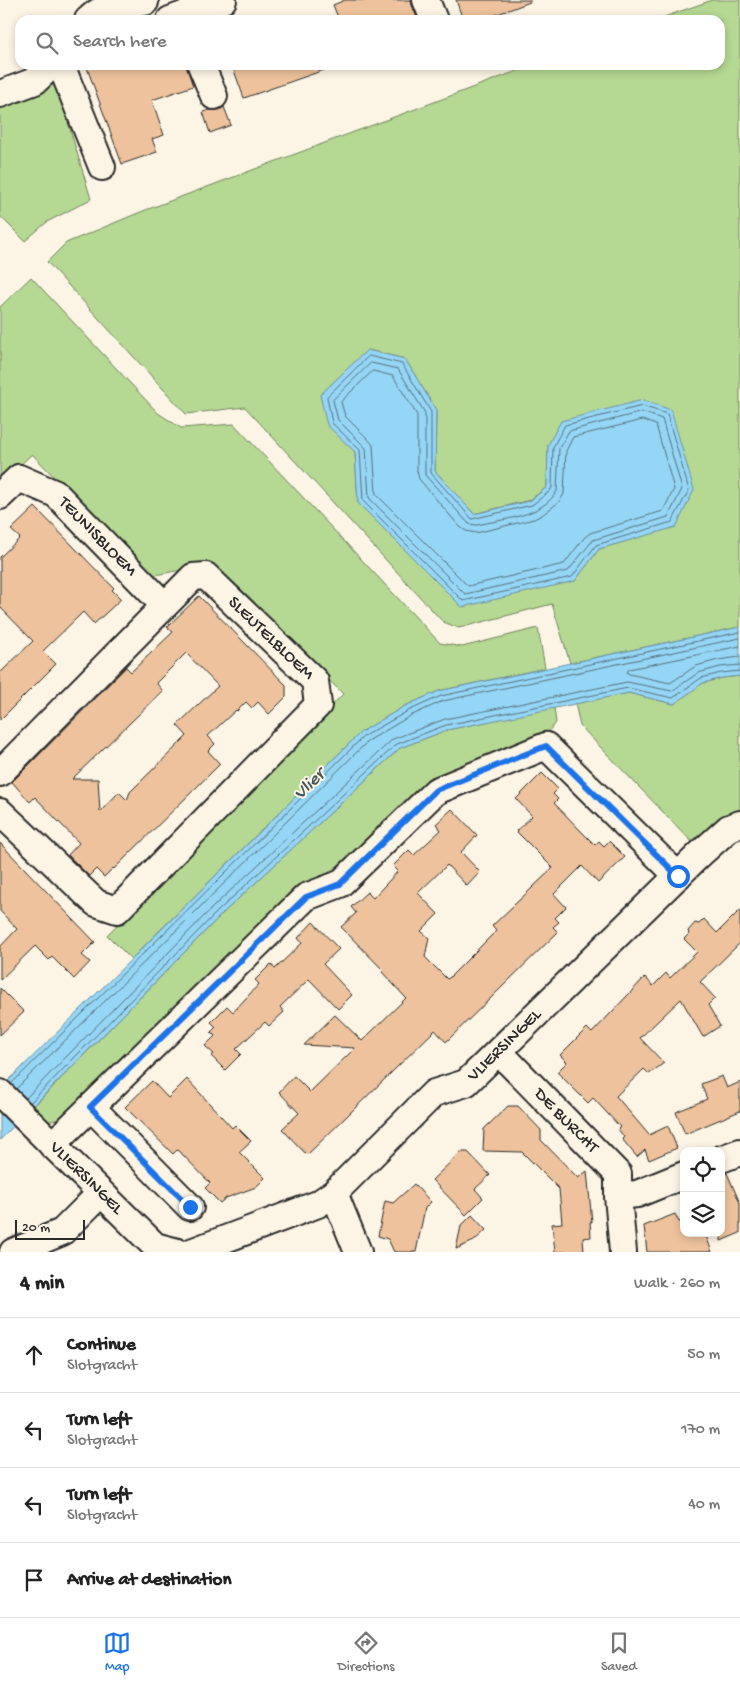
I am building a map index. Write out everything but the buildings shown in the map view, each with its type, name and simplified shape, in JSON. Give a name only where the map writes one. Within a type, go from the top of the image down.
[{"type":"street","points":[[183,15],[223,0]]},
{"type":"street","points":[[426,0],[432,15]]},
{"type":"street","points":[[93,15],[96,12],[122,3],[144,1],[157,15]]},
{"type":"street","points":[[0,94],[35,81],[47,70]]},
{"type":"street","points":[[63,70],[102,167]]},
{"type":"street","points":[[203,70],[214,96]]},
{"type":"street","name":"TEUNISBLOEM","points":[[0,496],[19,478],[56,494],[164,606]]},
{"type":"street","name":"SLEUTELBLOEM","points":[[0,773],[193,577],[206,576],[315,681],[318,705],[117,910],[96,903],[0,812]]},
{"type":"street","points":[[52,1145],[306,897],[340,884],[436,790],[546,746],[678,876]]},
{"type":"street","name":"VLIERSINGEL","points":[[191,1252],[318,1204],[334,1194],[434,1093],[466,1083],[728,828],[740,824]]},
{"type":"street","name":"DE BURCHT","points":[[499,1052],[618,1174],[623,1252]]},
{"type":"street","name":"VLIERSINGEL","points":[[0,1093],[155,1246],[178,1252]]},
{"type":"street","points":[[90,1107],[190,1207]]},
{"type":"street","points":[[725,1158],[740,1152]]},
{"type":"street","points":[[618,1196],[638,1194],[680,1177]]},
{"type":"street","points":[[13,1252],[66,1242],[101,1193]]},
{"type":"street","points":[[334,1194],[358,1252]]},
{"type":"green space","points":[[712,0],[740,0],[740,627],[570,663],[552,604],[459,628],[443,622],[245,407],[186,414],[47,262],[66,243],[143,211],[520,70],[725,70],[725,15],[670,15]],"holes":[[[368,350],[405,359],[436,410],[435,471],[474,514],[530,500],[547,487],[548,445],[676,526],[599,549],[575,581],[358,503],[355,452],[320,395]]]},
{"type":"green space","points":[[47,83],[57,86],[91,199],[47,222],[25,241],[0,216],[0,100]]},
{"type":"green space","points":[[31,277],[158,413],[181,428],[234,424],[440,643],[462,647],[538,628],[545,668],[439,691],[405,706],[361,732],[131,959],[107,935],[343,694],[213,564],[150,576],[32,454],[0,484],[0,307]]},
{"type":"green space","points":[[740,676],[740,813],[694,844],[580,726],[575,703],[629,693],[674,704],[703,683]]},
{"type":"green space","points":[[554,707],[556,723],[547,733],[484,760],[425,793],[384,820],[353,854],[309,885],[68,1117],[47,1122],[33,1107],[223,913],[400,748],[447,730]]},
{"type":"water","points":[[367,350],[405,359],[436,410],[435,471],[474,514],[530,501],[547,487],[548,445],[561,421],[643,400],[671,410],[694,490],[676,527],[599,549],[575,581],[462,607],[358,503],[355,452],[327,425],[320,395]]},
{"type":"water","name":"Vlier","points":[[740,627],[740,676],[703,683],[674,704],[629,693],[447,730],[400,748],[223,913],[0,1140],[0,1089],[361,732],[405,706],[439,691]]},
{"type":"route","points":[[190,1207],[90,1107],[306,897],[340,884],[436,790],[546,746],[678,876]]}]
